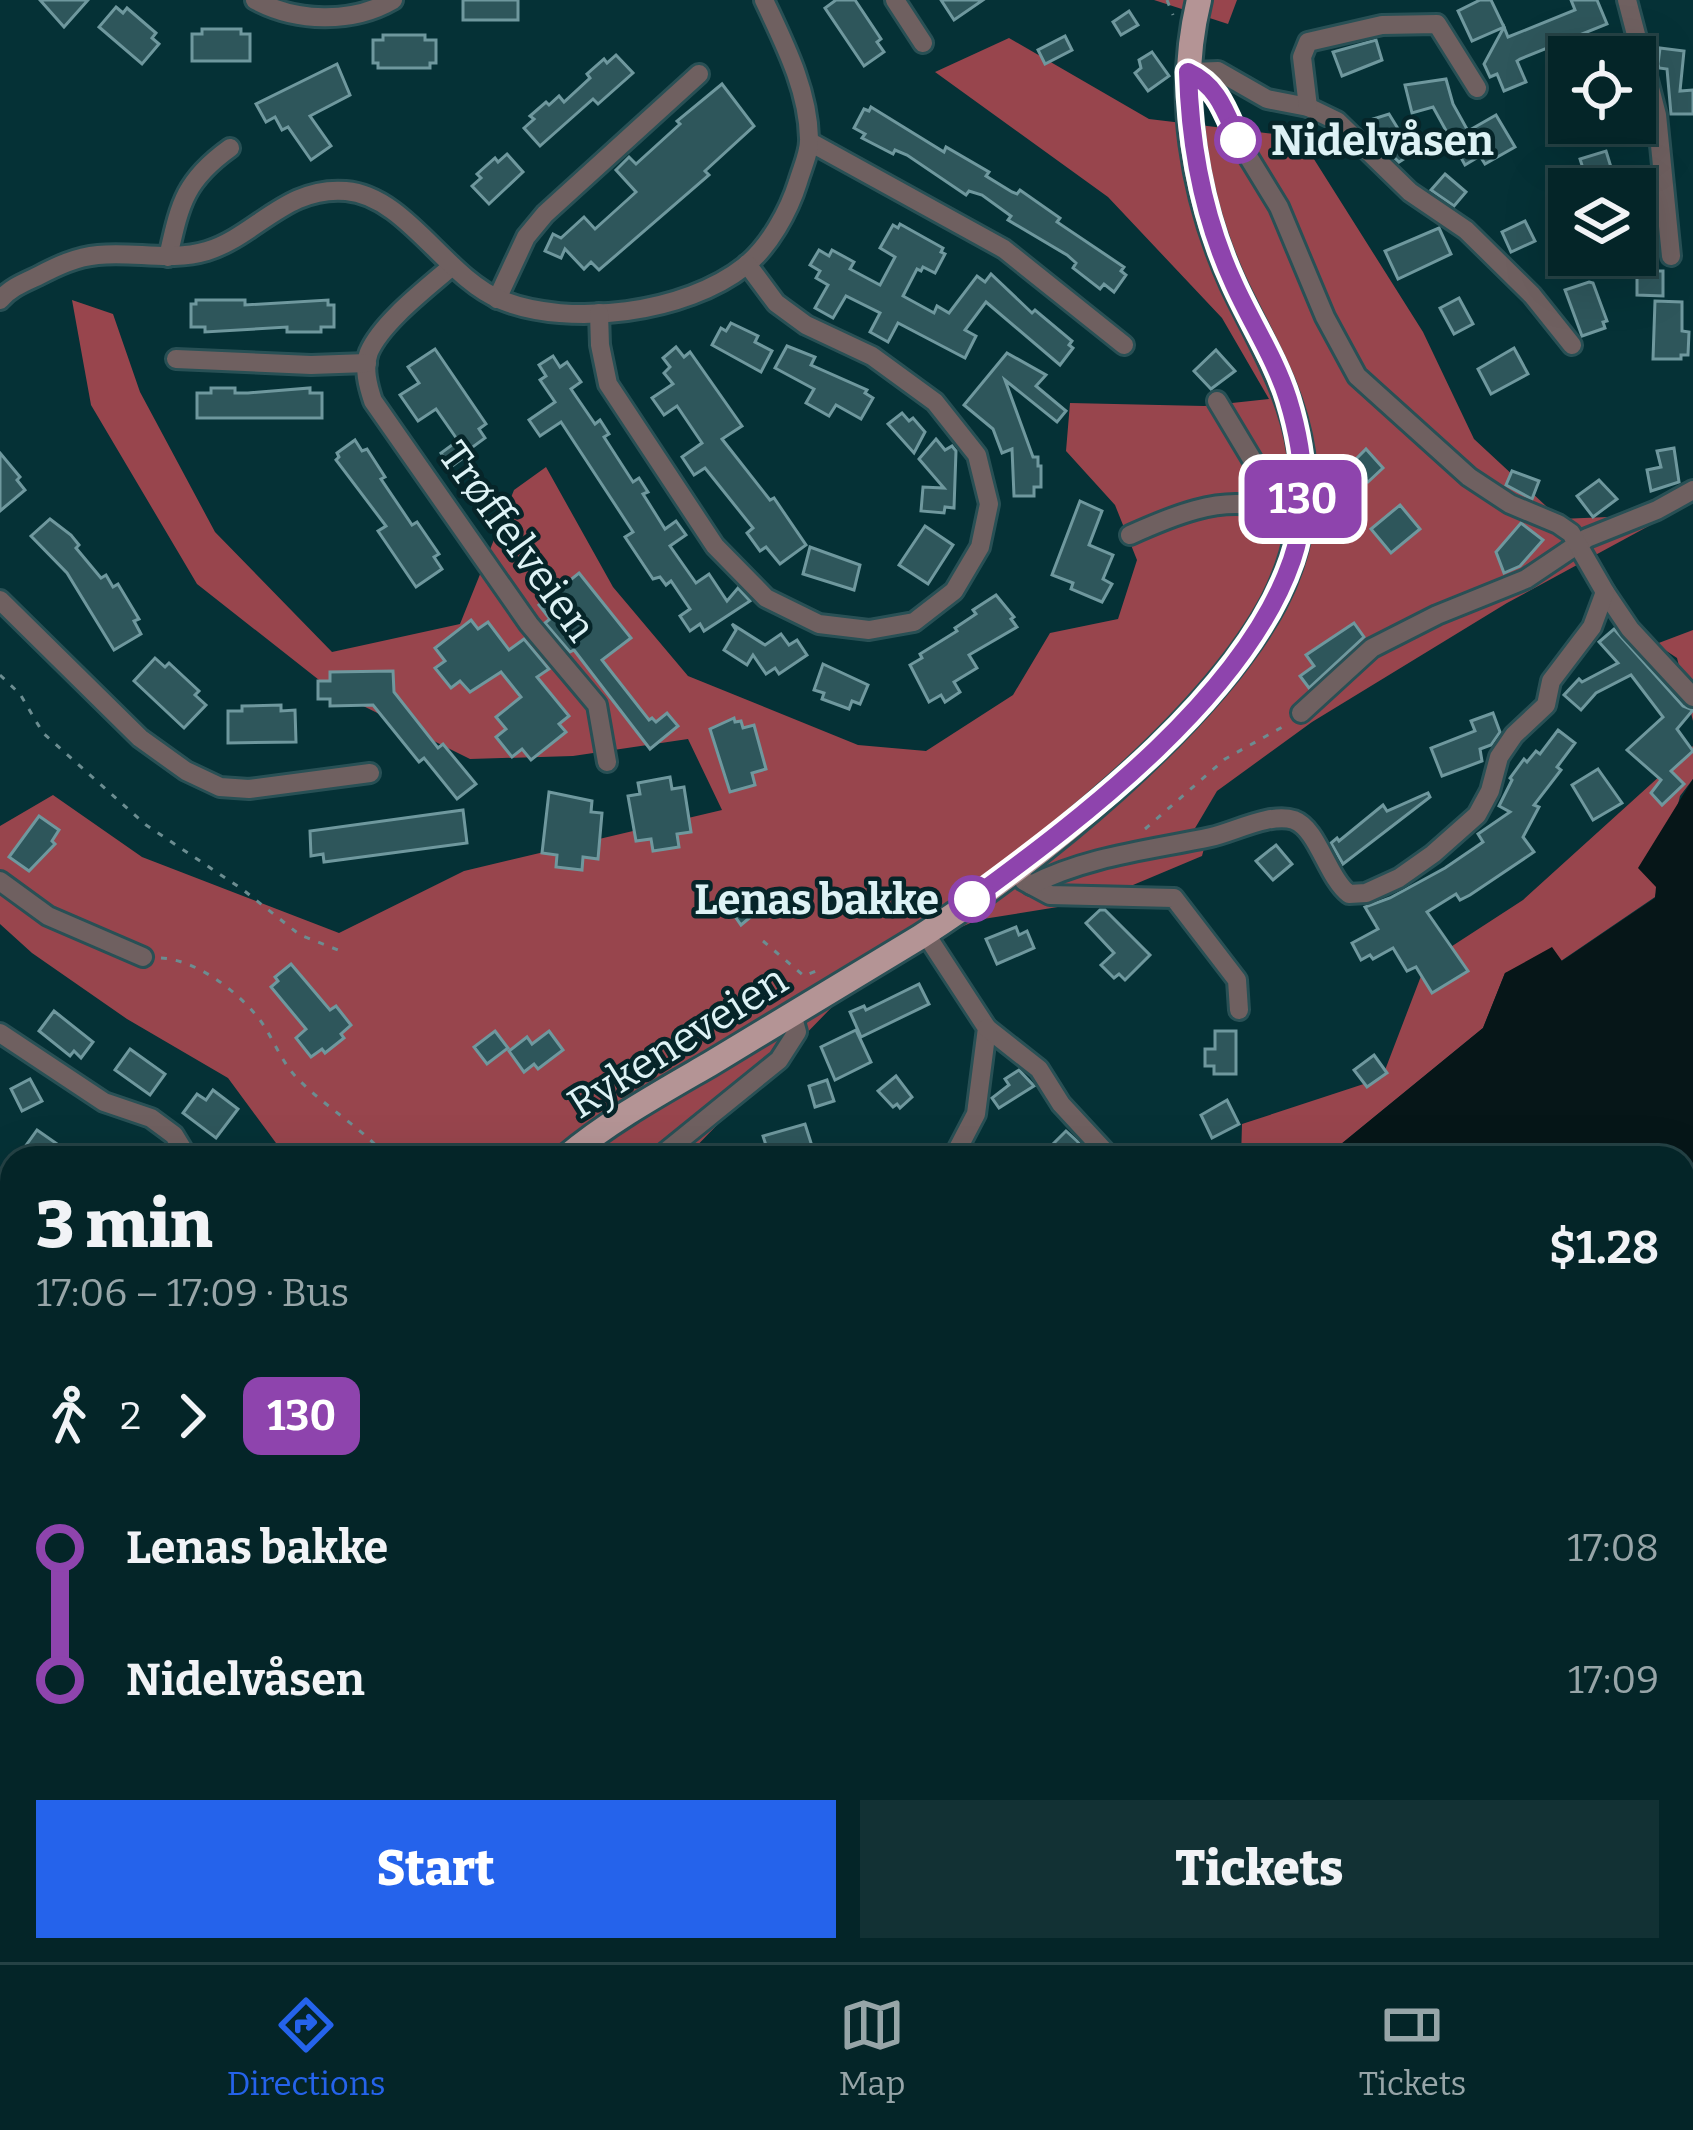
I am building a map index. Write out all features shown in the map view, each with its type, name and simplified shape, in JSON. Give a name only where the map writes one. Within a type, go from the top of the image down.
[{"type":"main road","name":"Rykeneveien","points":[[581,1146],[622,1116],[1021,878],[1228,668],[1277,597],[1293,556],[1304,487],[1296,432],[1277,371],[1232,281],[1208,218],[1190,119],[1188,72],[1199,0]]},
{"type":"street","points":[[255,0],[314,18],[348,16],[394,0]]},
{"type":"street","points":[[895,0],[923,43]]},
{"type":"street","points":[[1627,0],[1657,115],[1671,256]]},
{"type":"street","points":[[2,292],[67,261],[98,255],[168,257],[208,251],[279,206],[343,190],[370,196],[383,205],[452,267],[497,298],[540,312],[599,314],[661,304],[706,290],[747,264],[786,209],[810,142],[802,91],[769,2]]},
{"type":"street","points":[[1308,107],[1302,57],[1308,42],[1382,25],[1437,24],[1478,88]]},
{"type":"street","points":[[1188,72],[1218,71],[1268,99],[1308,107],[1337,122],[1410,192],[1466,230],[1532,295],[1572,344]]},
{"type":"street","points":[[1188,72],[1205,80],[1219,97],[1238,140],[1279,206],[1325,317],[1357,376],[1469,476],[1510,504],[1558,524],[1579,545],[1630,629],[1693,697]]},
{"type":"street","points":[[497,298],[526,237],[545,214],[699,74]]},
{"type":"street","points":[[810,142],[1004,249],[1124,345]]},
{"type":"street","points":[[168,257],[185,191],[201,169],[230,148]]},
{"type":"street","points":[[599,314],[608,384],[715,546],[766,598],[819,624],[869,630],[914,622],[954,591],[980,547],[989,504],[977,455],[935,402],[872,356],[806,325],[776,304],[747,264]]},
{"type":"street","points":[[176,359],[367,363],[376,341],[398,316],[452,267]]},
{"type":"street","name":"Trøffelveien","points":[[367,363],[373,401],[530,624],[597,705],[607,763]]},
{"type":"street","points":[[1217,401],[1253,461],[1267,508]]},
{"type":"street","points":[[1301,713],[1372,648],[1526,579],[1579,545],[1693,490]]},
{"type":"street","points":[[1130,536],[1201,508],[1228,505],[1267,508],[1286,521],[1300,522]]},
{"type":"street","points":[[1021,878],[1274,820],[1293,820],[1308,832],[1337,885],[1349,894],[1366,893],[1399,878],[1477,815],[1490,791],[1499,757],[1514,735],[1546,705],[1551,681],[1592,627],[1605,592]]},
{"type":"street","points":[[0,600],[140,738],[186,771],[220,787],[249,789],[370,773]]},
{"type":"street","points":[[1021,878],[1050,895],[1174,898],[1237,980],[1239,1010]]},
{"type":"street","points":[[0,881],[48,916],[143,957]]},
{"type":"street","points":[[925,933],[987,1028],[1039,1069],[1061,1104],[1100,1146]]},
{"type":"street","points":[[679,1146],[779,1060],[797,1032],[792,1014]]},
{"type":"street","points":[[959,1146],[976,1114],[987,1028]]},
{"type":"street","points":[[0,1033],[104,1102],[152,1118],[180,1146]]},
{"type":"path","points":[[0,675],[20,694],[43,733],[146,825],[242,889],[300,935],[343,952]]},
{"type":"path","points":[[1116,854],[1226,759],[1301,713]]},
{"type":"path","points":[[763,941],[804,976],[837,963]]},
{"type":"path","points":[[143,957],[194,966],[232,993],[258,1017],[296,1077],[377,1146]]},
{"type":"shaded area","points":[[1154,0],[1237,0],[1228,24]]},
{"type":"shaded area","points":[[1009,38],[1149,119],[1300,137],[1423,332],[1474,439],[1560,519],[1632,516],[1693,482],[1693,502],[1507,603],[1312,722],[1217,791],[1191,835],[1206,841],[1202,856],[1095,901],[977,920],[870,968],[697,1146],[277,1146],[228,1078],[127,1019],[32,953],[0,924],[0,826],[53,795],[142,857],[339,933],[464,871],[722,810],[688,739],[573,756],[470,759],[333,691],[197,584],[91,405],[72,300],[113,314],[140,392],[215,532],[332,652],[460,624],[514,490],[546,467],[613,587],[688,676],[858,745],[926,751],[1013,695],[1050,633],[1118,619],[1137,560],[1115,505],[1066,451],[1070,403],[1204,406],[1269,399],[1222,318],[1108,197],[935,72]]},
{"type":"shaded area","points":[[1693,630],[1693,721],[1677,658],[1656,644]]},
{"type":"shaded area","points":[[1693,746],[1693,779],[1680,796],[1655,897],[1561,961],[1505,973],[1483,1028],[1339,1146],[1241,1146],[1242,1124],[1382,1078],[1426,963],[1523,900]]},
{"type":"shaded area","points":[[1693,779],[1693,1146],[1339,1146],[1483,1028],[1505,973],[1552,947],[1562,961],[1655,898],[1656,887],[1638,868]]},
{"type":"building","points":[[40,0],[88,0],[64,27]]},
{"type":"building","points":[[463,0],[518,0],[518,20],[463,20]]},
{"type":"building","points":[[836,0],[855,0],[881,39],[877,42],[884,52],[864,66],[825,8]]},
{"type":"building","points":[[941,0],[983,0],[954,20]]},
{"type":"building","points":[[1491,0],[1504,27],[1472,41],[1458,11]]},
{"type":"building","points":[[1571,0],[1597,0],[1607,24],[1577,36],[1548,36],[1548,48],[1517,61],[1526,82],[1504,91],[1497,74],[1490,77],[1484,64],[1504,27],[1508,37],[1575,10]]},
{"type":"building","points":[[116,7],[123,13],[127,8],[156,33],[152,38],[159,44],[142,64],[99,27]]},
{"type":"building","points":[[1129,11],[1138,25],[1121,35],[1113,22]]},
{"type":"building","points":[[202,29],[241,29],[241,34],[250,34],[250,61],[192,61],[192,34],[202,34]]},
{"type":"building","points":[[383,35],[425,35],[425,40],[436,40],[436,63],[430,63],[430,68],[378,68],[373,63],[373,40],[383,40]]},
{"type":"building","points":[[1065,36],[1072,50],[1045,64],[1038,50]]},
{"type":"building","points":[[1376,40],[1382,60],[1342,76],[1333,52]]},
{"type":"building","points":[[1660,48],[1684,51],[1680,91],[1693,90],[1693,114],[1671,114],[1667,69],[1658,64]]},
{"type":"building","points":[[1152,52],[1169,76],[1148,91],[1135,73],[1141,68],[1139,60]]},
{"type":"building","points":[[616,55],[633,73],[598,104],[593,99],[540,146],[524,128],[534,119],[530,116],[559,96],[564,102],[590,78],[587,74]]},
{"type":"building","points":[[337,64],[350,95],[310,116],[331,146],[311,160],[288,127],[282,130],[275,117],[266,122],[256,104]]},
{"type":"building","points":[[1446,79],[1468,131],[1496,115],[1515,147],[1485,164],[1480,156],[1465,165],[1433,107],[1412,113],[1405,85]]},
{"type":"building","points":[[722,84],[754,126],[705,171],[709,175],[599,270],[591,262],[584,269],[565,249],[561,258],[545,251],[553,234],[561,238],[584,217],[595,229],[636,192],[616,170],[629,157],[636,164]]},
{"type":"building","points":[[871,107],[944,152],[946,147],[989,172],[986,176],[1012,192],[1020,190],[1060,218],[1057,222],[1124,267],[1121,271],[1126,275],[1114,292],[1104,284],[1100,289],[1073,268],[1076,263],[1067,255],[1008,220],[1011,216],[982,195],[969,191],[966,195],[907,155],[895,150],[893,154],[862,138],[865,134],[854,128],[864,109]]},
{"type":"building","points":[[1389,114],[1413,153],[1399,162],[1379,143],[1367,121]]},
{"type":"building","points":[[1606,151],[1611,168],[1583,168],[1580,159]]},
{"type":"building","points":[[507,154],[523,172],[489,204],[472,186],[481,178],[477,174]]},
{"type":"building","points":[[1445,174],[1466,192],[1454,206],[1431,190]]},
{"type":"building","points":[[1525,221],[1535,241],[1511,252],[1502,232]]},
{"type":"building","points":[[900,224],[943,248],[945,254],[935,273],[917,269],[903,296],[934,313],[937,306],[949,313],[977,276],[985,282],[991,274],[1032,313],[1035,310],[1072,341],[1073,348],[1060,365],[986,302],[965,330],[976,336],[965,358],[898,323],[888,342],[870,332],[880,313],[846,296],[833,318],[815,308],[828,285],[816,278],[820,271],[810,265],[819,250],[829,256],[832,250],[854,262],[850,269],[880,285],[895,257],[880,248],[893,225],[898,228]]},
{"type":"building","points":[[1439,228],[1451,254],[1398,279],[1385,251]]},
{"type":"building","points":[[1663,271],[1663,296],[1637,295],[1637,276]]},
{"type":"building","points":[[1589,282],[1607,321],[1605,328],[1582,336],[1565,290]]},
{"type":"building","points":[[1459,298],[1473,324],[1454,334],[1440,308]]},
{"type":"building","points":[[196,300],[245,300],[245,305],[328,300],[328,305],[334,305],[334,327],[321,327],[321,332],[287,332],[287,327],[205,332],[205,327],[191,327],[191,304]]},
{"type":"building","points":[[1655,301],[1682,302],[1682,331],[1689,332],[1688,355],[1681,359],[1653,359]]},
{"type":"building","points":[[731,323],[758,336],[755,342],[772,351],[761,372],[712,345],[721,328],[726,331]]},
{"type":"building","points":[[787,346],[815,357],[811,365],[867,390],[873,398],[861,419],[836,405],[829,416],[806,403],[814,389],[775,368]]},
{"type":"building","points":[[676,347],[684,357],[690,352],[742,426],[722,439],[770,500],[774,498],[806,545],[780,564],[766,547],[760,551],[747,533],[753,528],[705,468],[694,475],[682,457],[702,443],[677,406],[664,415],[652,398],[673,384],[664,373],[670,367],[663,358]]},
{"type":"building","points":[[1514,348],[1528,374],[1491,394],[1478,369]]},
{"type":"building","points":[[435,349],[486,424],[479,429],[485,438],[466,452],[436,409],[418,421],[400,395],[419,383],[408,367]]},
{"type":"building","points":[[1216,350],[1235,371],[1211,389],[1194,371]]},
{"type":"building","points":[[1007,353],[1046,375],[1036,386],[1066,411],[1057,422],[1005,380],[1033,457],[1038,457],[1041,466],[1041,487],[1034,487],[1034,496],[1014,496],[1012,449],[1002,453],[993,429],[964,405]]},
{"type":"building","points":[[553,356],[560,367],[567,362],[581,382],[571,389],[595,424],[600,420],[609,434],[604,437],[633,482],[639,478],[648,492],[643,494],[665,529],[676,521],[686,535],[670,546],[696,583],[709,574],[727,601],[738,588],[750,601],[704,631],[700,624],[690,631],[680,616],[690,609],[671,581],[666,585],[660,577],[653,579],[625,537],[633,532],[561,422],[540,436],[529,420],[555,402],[540,380],[546,376],[539,365]]},
{"type":"building","points":[[211,388],[248,393],[310,388],[310,393],[322,393],[322,418],[197,418],[197,393],[211,393]]},
{"type":"building","points":[[902,413],[925,432],[914,453],[888,424]]},
{"type":"building","points":[[936,439],[945,450],[952,446],[956,451],[954,508],[945,507],[944,513],[921,511],[923,487],[944,488],[919,459]]},
{"type":"building","points":[[355,440],[362,451],[367,449],[412,525],[417,522],[439,554],[434,557],[442,569],[416,587],[378,531],[386,526],[336,460],[337,453]]},
{"type":"building","points":[[456,442],[466,456],[451,467],[441,453]]},
{"type":"building","points":[[1674,448],[1679,482],[1651,491],[1647,470],[1661,467],[1657,451]]},
{"type":"building","points":[[1366,449],[1383,468],[1368,482],[1351,464]]},
{"type":"building","points":[[0,453],[25,490],[0,511]]},
{"type":"building","points":[[1512,471],[1539,481],[1532,499],[1506,485]]},
{"type":"building","points":[[1599,480],[1617,499],[1593,517],[1577,496]]},
{"type":"building","points":[[1080,501],[1102,511],[1089,545],[1113,555],[1103,579],[1112,584],[1102,602],[1052,575]]},
{"type":"building","points":[[1400,505],[1420,529],[1391,553],[1371,529]]},
{"type":"building","points":[[50,519],[71,535],[101,578],[106,575],[113,587],[118,584],[139,619],[134,621],[141,634],[114,650],[67,573],[31,536]]},
{"type":"building","points":[[1521,523],[1543,540],[1520,566],[1504,573],[1496,552]]},
{"type":"building","points":[[925,526],[953,545],[928,584],[899,565]]},
{"type":"building","points":[[810,547],[860,565],[854,590],[803,574]]},
{"type":"building","points":[[579,573],[631,638],[602,660],[649,720],[656,722],[667,713],[678,726],[650,749],[574,650],[570,652],[545,623],[550,619],[539,605]]},
{"type":"building","points":[[996,595],[1017,627],[969,655],[977,668],[954,682],[960,692],[945,702],[941,695],[929,702],[910,665]]},
{"type":"building","points":[[471,620],[478,629],[488,622],[509,650],[524,639],[549,669],[537,677],[569,716],[559,724],[566,732],[531,760],[522,749],[512,757],[496,737],[506,729],[496,717],[521,697],[501,672],[470,692],[460,681],[451,688],[435,668],[445,661],[435,648]]},
{"type":"building","points":[[1354,623],[1364,637],[1309,688],[1300,676],[1314,666],[1306,655]]},
{"type":"building","points":[[732,624],[765,645],[781,634],[789,645],[797,640],[807,655],[779,674],[775,668],[766,674],[753,655],[747,665],[724,650],[736,630]]},
{"type":"building","points":[[1614,629],[1683,706],[1693,710],[1677,729],[1693,751],[1671,771],[1684,784],[1662,805],[1651,793],[1661,780],[1627,750],[1663,717],[1631,675],[1596,693],[1581,710],[1564,695],[1579,679],[1582,682],[1618,663],[1599,642]]},
{"type":"building","points":[[155,658],[165,667],[169,663],[199,691],[195,695],[206,705],[184,728],[134,681]]},
{"type":"building","points":[[823,664],[868,685],[860,704],[852,701],[849,709],[822,699],[824,693],[814,690]]},
{"type":"building","points":[[393,671],[394,692],[438,748],[443,744],[476,784],[457,799],[424,758],[419,762],[373,705],[330,706],[330,699],[318,699],[318,681],[330,681],[330,672]]},
{"type":"building","points":[[281,705],[281,711],[295,710],[296,742],[228,743],[228,711]]},
{"type":"building","points":[[1493,713],[1500,732],[1491,745],[1480,749],[1482,761],[1442,776],[1431,748],[1475,731],[1471,721]]},
{"type":"building","points":[[734,718],[743,728],[754,725],[766,769],[752,773],[755,785],[730,792],[710,729]]},
{"type":"building","points":[[1558,730],[1575,743],[1534,805],[1539,807],[1523,837],[1534,852],[1470,895],[1460,900],[1456,894],[1427,912],[1468,971],[1432,993],[1416,967],[1407,971],[1393,948],[1361,960],[1352,943],[1378,929],[1365,907],[1445,868],[1483,842],[1478,834],[1510,812],[1499,806],[1510,778],[1524,759],[1527,762],[1536,751],[1540,754]]},
{"type":"building","points":[[1598,769],[1622,803],[1593,820],[1572,785]]},
{"type":"building","points":[[670,777],[672,789],[684,787],[691,832],[677,834],[679,847],[653,851],[651,839],[636,841],[628,796],[640,794],[638,783]]},
{"type":"building","points":[[549,792],[592,801],[591,812],[602,813],[598,859],[583,857],[582,870],[556,867],[557,855],[542,853]]},
{"type":"building","points":[[1428,793],[1430,797],[1343,864],[1331,843],[1383,805],[1387,811]]},
{"type":"building","points":[[463,810],[467,843],[324,862],[323,854],[311,856],[310,831]]},
{"type":"building","points":[[39,816],[59,830],[52,841],[55,844],[29,871],[9,857]]},
{"type":"building","points":[[1276,845],[1292,864],[1273,880],[1256,861]]},
{"type":"building","points":[[749,890],[752,895],[757,891],[766,904],[741,925],[727,905]]},
{"type":"building","points":[[1100,910],[1150,955],[1125,980],[1119,974],[1114,978],[1101,965],[1114,953],[1086,923]]},
{"type":"building","points":[[1016,927],[1019,935],[1027,931],[1034,948],[997,964],[986,939]]},
{"type":"building","points":[[291,964],[330,1010],[336,1006],[351,1025],[341,1034],[344,1038],[325,1053],[322,1049],[311,1057],[296,1038],[306,1029],[271,987]]},
{"type":"building","points":[[919,984],[929,1004],[861,1037],[850,1012],[864,1006],[866,1010]]},
{"type":"building","points":[[54,1011],[93,1042],[81,1058],[74,1051],[70,1056],[39,1031]]},
{"type":"building","points":[[856,1030],[871,1062],[835,1080],[821,1047]]},
{"type":"building","points":[[495,1031],[508,1048],[487,1064],[474,1047]]},
{"type":"building","points":[[549,1031],[563,1050],[538,1069],[534,1064],[524,1072],[509,1051],[527,1037],[532,1044]]},
{"type":"building","points":[[1215,1031],[1236,1031],[1236,1074],[1214,1074],[1214,1066],[1205,1066],[1205,1049],[1215,1049]]},
{"type":"building","points":[[130,1049],[165,1074],[150,1095],[115,1070]]},
{"type":"building","points":[[1374,1055],[1387,1073],[1367,1087],[1354,1070]]},
{"type":"building","points":[[1019,1070],[1034,1086],[999,1108],[992,1098],[1009,1085],[1005,1079]]},
{"type":"building","points":[[896,1076],[912,1097],[900,1108],[878,1091]]},
{"type":"building","points":[[30,1079],[42,1101],[22,1111],[11,1089]]},
{"type":"building","points":[[827,1080],[834,1101],[815,1107],[809,1086]]},
{"type":"building","points":[[213,1090],[238,1109],[216,1138],[183,1113],[197,1094],[206,1100]]},
{"type":"building","points":[[1227,1100],[1239,1124],[1212,1138],[1201,1115]]},
{"type":"building","points":[[805,1124],[812,1146],[766,1146],[763,1136]]},
{"type":"building","points":[[37,1130],[60,1146],[26,1146]]},
{"type":"building","points":[[1066,1131],[1081,1146],[1055,1146]]},
{"type":"bus line","name":"130","points":[[972,899],[1088,810],[1170,734],[1260,627],[1293,556],[1304,487],[1300,449],[1288,398],[1232,281],[1208,218],[1190,119],[1188,72],[1205,80],[1219,97],[1238,140]]},
{"type":"place","name":"Nidelvåsen","points":[[1238,140]]},
{"type":"place","name":"Lenas bakke","points":[[972,899]]}]
